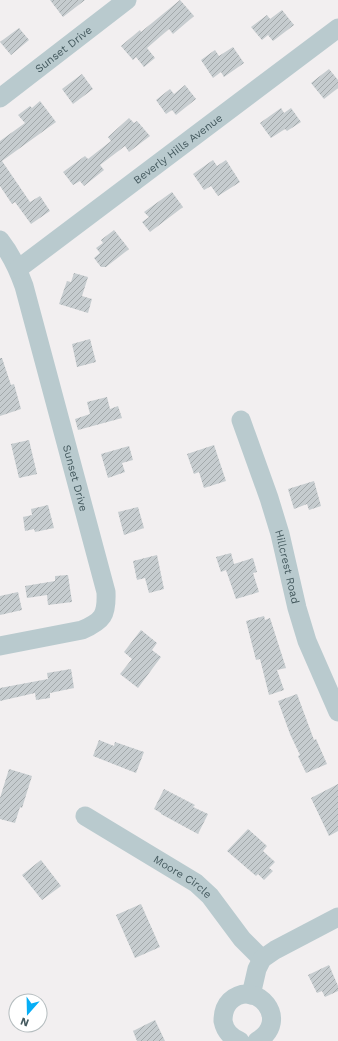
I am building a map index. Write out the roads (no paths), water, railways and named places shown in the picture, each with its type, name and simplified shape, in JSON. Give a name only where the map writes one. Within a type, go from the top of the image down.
[{"type":"street","name":"Sunset Drive","points":[[0,98],[127,0]]},
{"type":"street","name":"Beverly Hills Avenue","points":[[18,269],[338,28]]},
{"type":"street","name":"Sunset Drive","points":[[0,240],[18,269],[106,592],[107,606],[102,618],[94,625],[82,630],[0,646]]},
{"type":"street","name":"Hillcrest Road","points":[[241,420],[269,498],[280,534],[303,628],[319,670],[338,712]]},
{"type":"street","name":"Moore Circle","points":[[85,816],[196,883],[210,896],[242,939],[262,959]]},
{"type":"street","points":[[251,995],[257,969],[262,959],[275,950],[338,917]]},
{"type":"street","points":[[240,1041],[234,1039],[227,1032],[224,1026],[224,1011],[228,1004],[238,996],[251,995],[261,998],[269,1007],[272,1017],[269,1030],[264,1037],[257,1041]]}]
